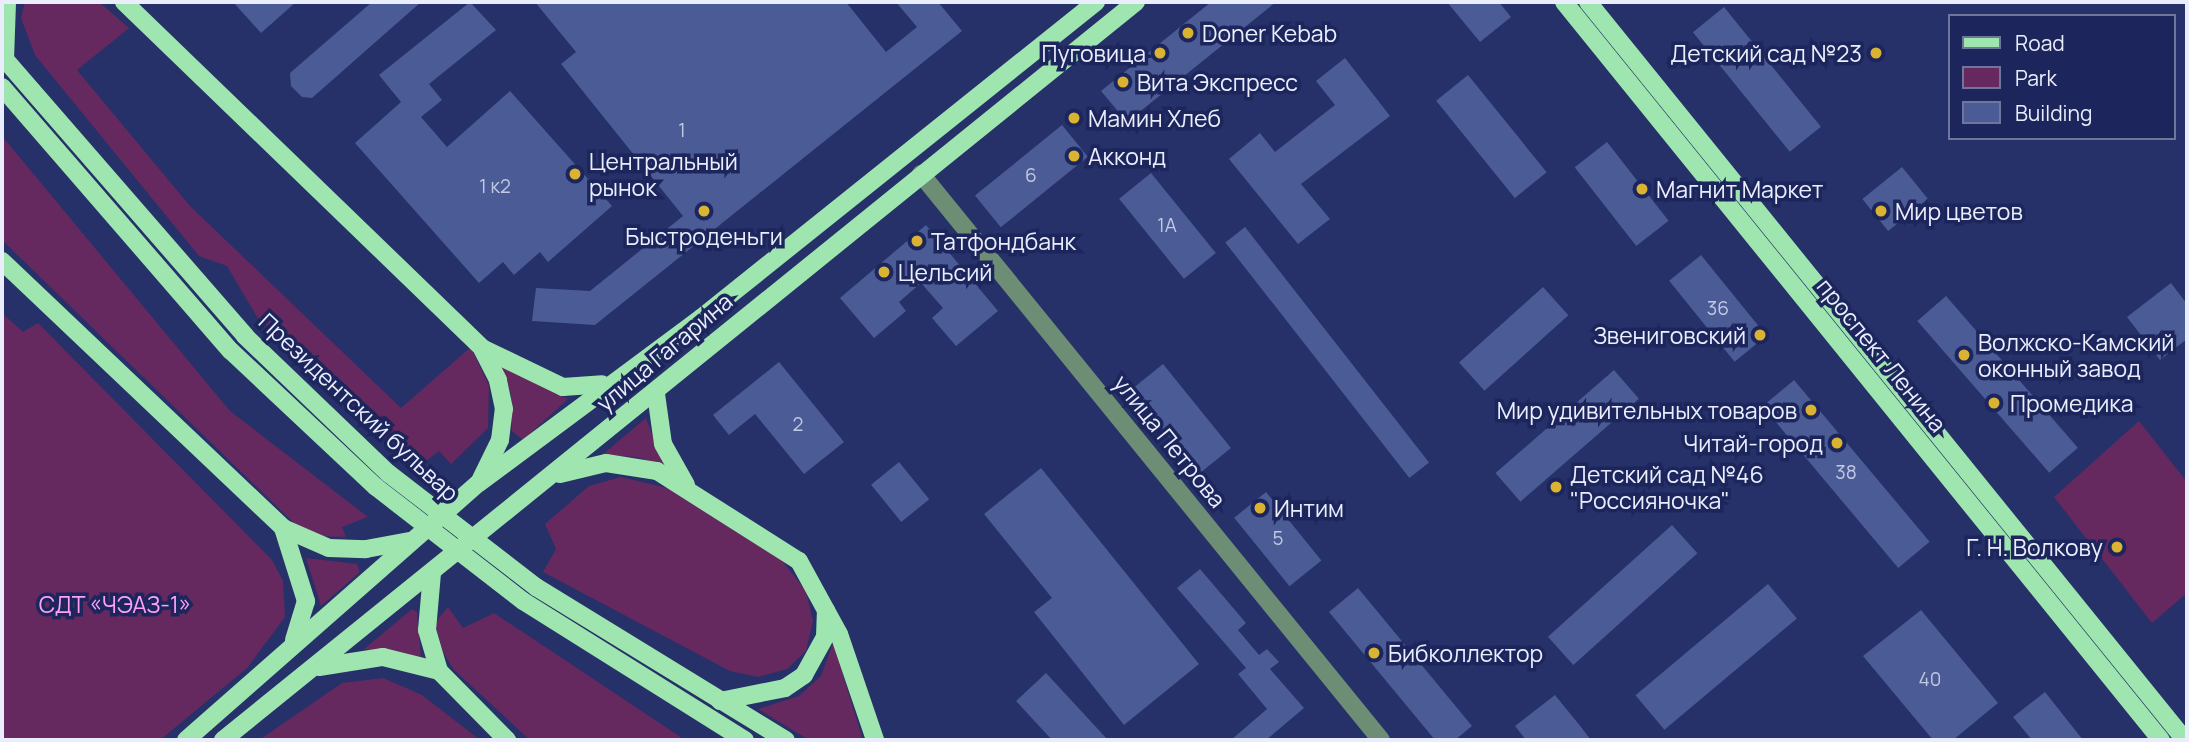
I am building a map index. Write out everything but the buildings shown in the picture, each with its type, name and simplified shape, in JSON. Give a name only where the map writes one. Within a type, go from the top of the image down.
[{"type":"main road","points":[[3,58],[7,2]]},
{"type":"main road","points":[[124,2],[482,348],[562,387],[609,383]]},
{"type":"main road","name":"улица Гагарина","points":[[186,740],[291,645],[479,483],[609,383],[701,318],[1096,2]]},
{"type":"main road","name":"улица Гагарина","points":[[223,740],[656,394],[921,174],[1136,2]]},
{"type":"main road","name":"проспект Ленина","points":[[1564,2],[2161,740]]},
{"type":"main road","name":"проспект Ленина","points":[[1588,2],[2185,740]]},
{"type":"main road","name":"Президентский бульвар","points":[[3,58],[245,336],[388,473],[536,587],[786,740]]},
{"type":"main road","name":"Президентский бульвар","points":[[2,87],[231,351],[376,487],[523,601],[745,740]]},
{"type":"main road","points":[[906,155],[921,174]]},
{"type":"main road","points":[[2,261],[282,528],[329,548],[366,549],[413,540]]},
{"type":"main road","points":[[479,483],[499,439],[504,410],[498,380],[482,348]]},
{"type":"main road","points":[[656,394],[663,444],[686,485]]},
{"type":"main road","points":[[547,479],[606,463],[644,468],[686,485],[799,561],[826,607],[875,740]]},
{"type":"main road","points":[[282,528],[306,601],[291,645]]},
{"type":"main road","points":[[432,573],[427,630],[439,671],[507,740]]},
{"type":"main road","points":[[720,701],[785,688],[804,675],[825,638],[826,607]]},
{"type":"main road","points":[[316,668],[383,657],[439,671]]},
{"type":"main road","points":[[713,721],[723,740]]},
{"type":"street","name":"улица Петрова","points":[[921,174],[1381,740]]},
{"type":"green space","points":[[25,2],[99,2],[129,28],[77,70],[190,206],[401,408],[471,347],[489,386],[488,428],[451,464],[439,451],[416,469],[257,317],[227,266],[199,256],[35,55],[21,18]]},
{"type":"green space","points":[[2,136],[230,411],[368,517],[342,527],[346,537],[318,536],[296,525],[2,240]]},
{"type":"green space","name":"СДТ «ЧЭАЗ-1»","points":[[2,313],[23,332],[38,323],[272,560],[283,581],[285,617],[247,668],[160,740],[2,740]]},
{"type":"green space","points":[[500,366],[568,399],[523,440],[512,431],[511,394]]},
{"type":"green space","points":[[646,418],[664,466],[637,457],[602,455]]},
{"type":"green space","points":[[2139,421],[2187,482],[2187,593],[2152,623],[2054,497]]},
{"type":"green space","points":[[621,477],[680,491],[779,557],[806,591],[813,621],[806,651],[787,669],[758,677],[730,671],[543,572],[556,549],[545,524],[589,486]]},
{"type":"green space","points":[[306,558],[357,564],[360,572],[321,606]]},
{"type":"green space","points":[[448,607],[463,628],[494,613],[685,740],[530,740],[454,670],[443,652],[435,623]]},
{"type":"green space","points":[[412,609],[417,612],[421,657],[364,649]]},
{"type":"green space","points":[[833,643],[863,740],[809,740],[758,709],[799,696],[821,676]]},
{"type":"green space","points":[[383,678],[422,695],[480,740],[259,740],[342,683]]},
{"type":"place","name":"Doner Kebab","points":[[1188,33]]},
{"type":"place","name":"Пуговица","points":[[1160,53]]},
{"type":"place","name":"Детский сад №23","points":[[1876,53]]},
{"type":"place","name":"Вита Экспресс","points":[[1123,82]]},
{"type":"place","name":"Мамин Хлеб","points":[[1074,118]]},
{"type":"place","name":"Акконд","points":[[1074,156]]},
{"type":"place","name":"Центральный рынок","points":[[575,174]]},
{"type":"place","name":"Магнит Маркет","points":[[1642,189]]},
{"type":"place","name":"Быстроденьги","points":[[704,211]]},
{"type":"place","name":"Мир цветов","points":[[1881,211]]},
{"type":"place","name":"Татфондбанк","points":[[917,241]]},
{"type":"place","name":"Цельсий","points":[[884,272]]},
{"type":"place","name":"Звениговский","points":[[1760,335]]},
{"type":"place","name":"Волжско-Камский оконный завод","points":[[1964,355]]},
{"type":"place","name":"Промедика","points":[[1994,403]]},
{"type":"place","name":"Мир удивительных товаров","points":[[1811,410]]},
{"type":"place","name":"Читай-город","points":[[1837,443]]},
{"type":"place","name":"Детский сад №46 \"Россияночка\"","points":[[1556,487]]},
{"type":"place","name":"Интим","points":[[1260,508]]},
{"type":"place","name":"Г. Н. Волкову","points":[[2117,547]]},
{"type":"place","name":"Бибколлектор","points":[[1374,653]]}]
